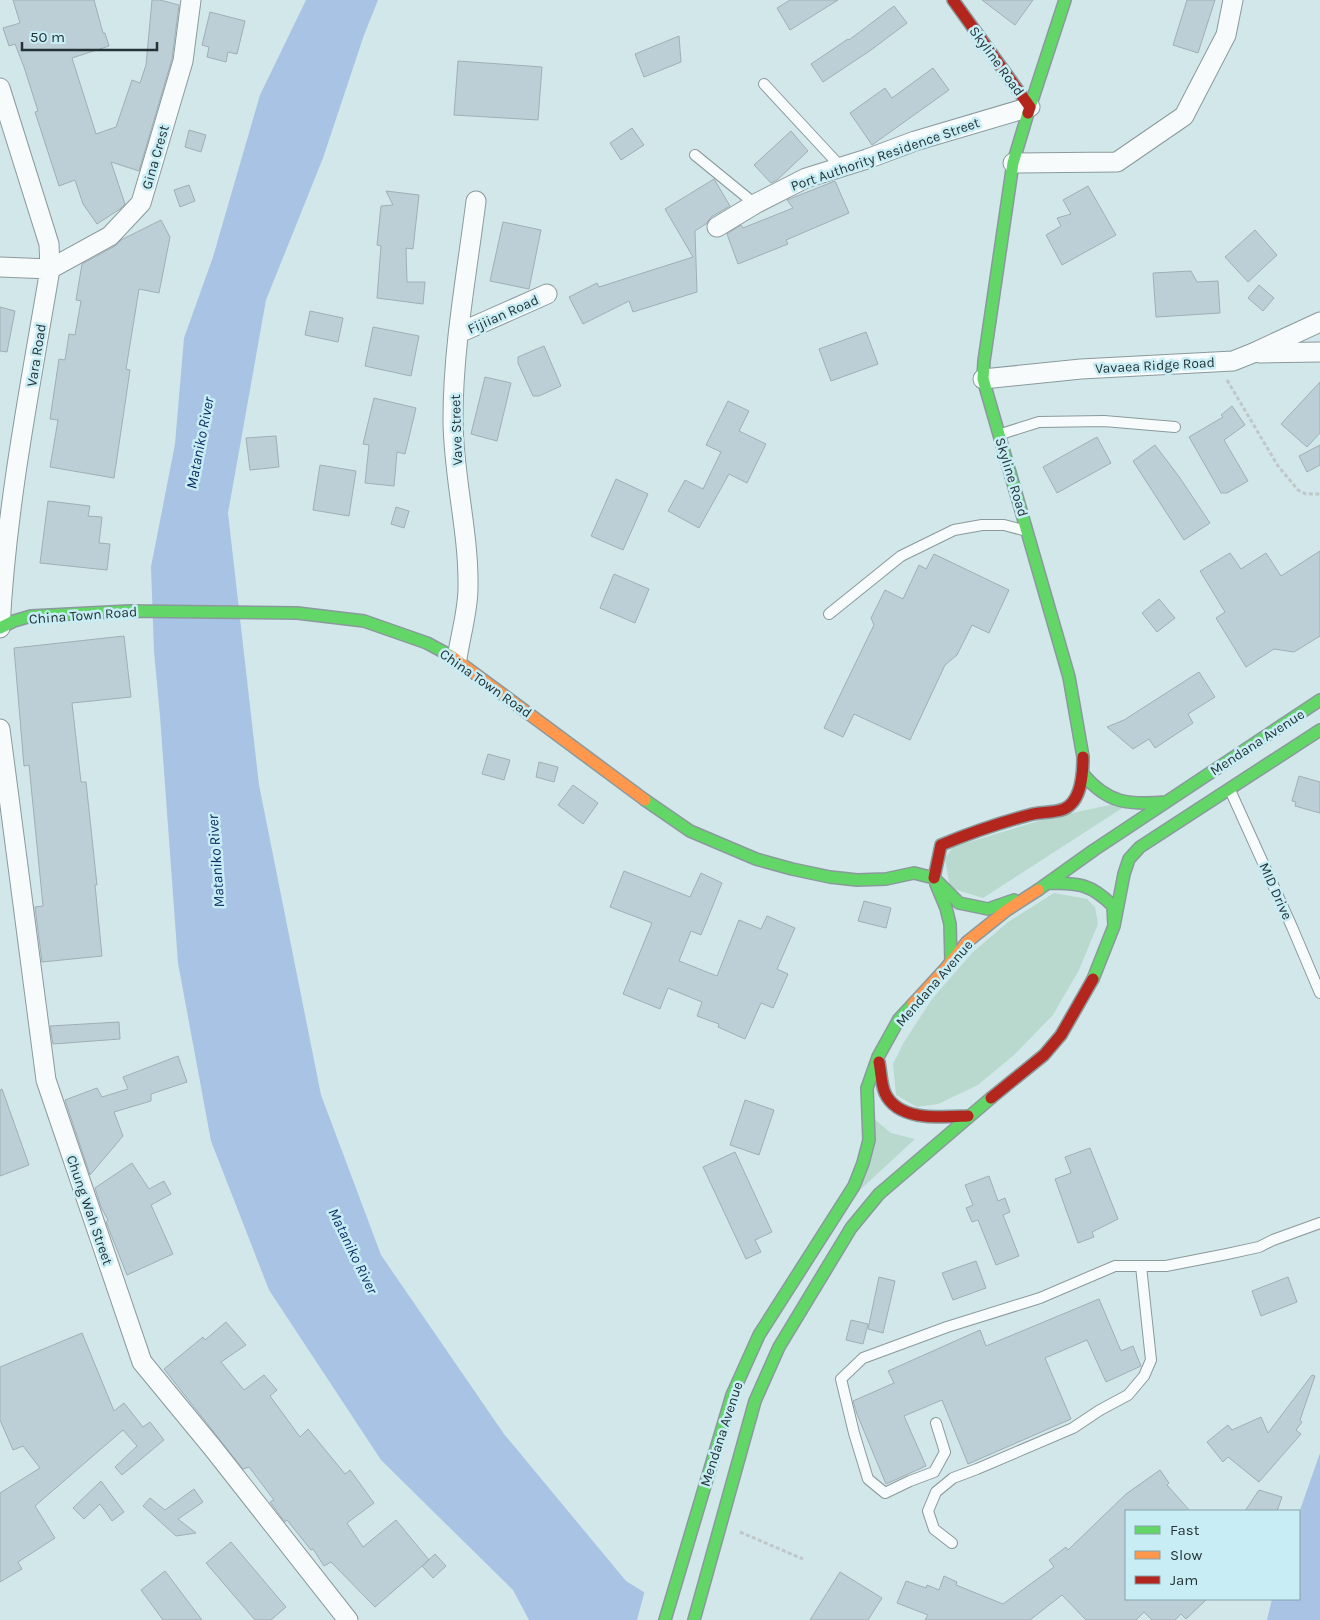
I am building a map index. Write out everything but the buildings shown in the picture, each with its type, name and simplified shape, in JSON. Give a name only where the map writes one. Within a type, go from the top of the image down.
[{"type":"main road","name":"Skyline Road","points":[[934,878],[941,844],[988,826],[1032,814],[1064,809],[1075,799],[1083,774],[1083,753],[1070,677],[983,379],[1013,163],[1030,107],[953,0]]},
{"type":"main road","points":[[1030,107],[1065,0]]},
{"type":"main road","name":"China Town Road","points":[[0,628],[14,621],[32,616],[129,610],[297,613],[371,623],[427,642],[457,659],[667,816],[690,831],[756,859],[830,877],[857,880],[886,879],[914,873],[934,878]]},
{"type":"main road","name":"Mendana Avenue","points":[[665,1620],[732,1395],[759,1335],[790,1283],[854,1186],[863,1162],[868,1140],[867,1088],[878,1057],[899,1019],[978,932],[1094,850],[1320,700]]},
{"type":"main road","name":"Mendana Avenue","points":[[694,1620],[754,1401],[780,1347],[851,1228],[879,1194],[968,1116],[1044,1055],[1061,1035],[1084,997],[1101,961],[1114,926],[1124,874],[1129,859],[1140,847],[1320,730]]},
{"type":"main road","points":[[1083,774],[1090,784],[1104,795],[1118,802],[1138,804],[1167,802]]},
{"type":"main road","points":[[934,878],[959,903],[988,909],[1024,898]]},
{"type":"main road","points":[[934,878],[950,924],[951,962]]},
{"type":"main road","points":[[1049,883],[1077,883],[1090,886],[1103,895],[1113,906],[1114,926]]},
{"type":"main road","points":[[878,1057],[886,1096],[895,1107],[912,1114],[943,1117],[968,1116]]},
{"type":"street","name":"Gina Crest","points":[[50,269],[110,236],[141,204],[183,61],[190,0]]},
{"type":"street","points":[[1013,163],[1117,162],[1184,116],[1226,35],[1233,0]]},
{"type":"street","name":"Vara Road","points":[[0,88],[49,244],[50,269],[5,504],[0,628]]},
{"type":"street","name":"Port Authority Residence Street","points":[[718,227],[755,204],[806,178],[915,141],[1030,107]]},
{"type":"street","name":"Vave Street","points":[[457,659],[468,590],[467,550],[453,421],[454,371],[476,201]]},
{"type":"street","points":[[0,267],[50,269]]},
{"type":"street","name":"Fijiian Road","points":[[459,333],[547,294]]},
{"type":"street","name":"Vavaea Ridge Road","points":[[983,379],[1081,369],[1233,361],[1320,322]]},
{"type":"street","points":[[1253,353],[1320,352]]},
{"type":"street","name":"Chung Wah Street","points":[[0,729],[46,1080],[142,1362],[212,1447],[348,1620]]},
{"type":"lane","points":[[764,84],[841,167]]},
{"type":"lane","points":[[695,156],[755,204]]},
{"type":"lane","points":[[999,434],[1039,422],[1104,421],[1175,427]]},
{"type":"lane","points":[[829,614],[901,556],[954,530],[982,525],[1004,525],[1028,532]]},
{"type":"lane","name":"MID Drive","points":[[1230,789],[1320,993]]},
{"type":"lane","points":[[936,1423],[945,1452],[934,1472],[886,1493],[868,1479],[854,1433],[841,1379],[863,1358],[948,1327],[1040,1298],[1115,1266],[1166,1266],[1259,1247],[1320,1223]]},
{"type":"lane","points":[[952,1543],[934,1529],[928,1511],[936,1492],[953,1478],[977,1470],[1073,1428],[1100,1410],[1128,1395],[1144,1376],[1151,1360],[1142,1266]]},
{"type":"path","points":[[1217,362],[1278,466],[1298,490],[1306,494],[1320,494]]},
{"type":"path","points":[[720,1525],[803,1559]]},
{"type":"green space","points":[[1114,804],[1127,805],[983,898],[950,888],[945,858],[953,847],[1045,819]]},
{"type":"green space","points":[[1054,893],[1087,899],[1095,907],[1098,924],[1079,970],[1053,1015],[1014,1055],[978,1085],[938,1104],[917,1107],[896,1095],[893,1064],[904,1042],[932,999],[972,953],[1008,922]]},
{"type":"green space","points":[[873,1118],[891,1133],[915,1139],[861,1189]]},
{"type":"water","name":"Mataniko River","points":[[306,0],[378,0],[364,35],[323,158],[266,300],[228,513],[259,785],[321,1095],[381,1255],[504,1434],[626,1581],[689,1620],[529,1620],[513,1590],[381,1460],[269,1290],[211,1141],[178,963],[154,651],[151,567],[175,444],[184,338],[213,257],[260,95]]},
{"type":"water","points":[[1320,1453],[1320,1620],[1267,1620],[1272,1600],[1300,1600],[1300,1510]]},
{"type":"pier","points":[[645,1590],[691,1618],[692,1620],[637,1620]]},
{"type":"traffic: fast","points":[[1030,107],[1065,0]]},
{"type":"traffic: fast","points":[[1028,113],[1013,163],[983,379],[1069,677],[1083,757]]},
{"type":"traffic: fast","points":[[0,628],[31,616],[129,611],[297,613],[364,621],[427,643],[451,656]]},
{"type":"traffic: fast","points":[[1038,890],[1094,850],[1320,700]]},
{"type":"traffic: fast","points":[[1093,979],[1114,926],[1124,874],[1129,859],[1140,847],[1320,730]]},
{"type":"traffic: fast","points":[[1083,774],[1092,784],[1110,797],[1141,803],[1166,802]]},
{"type":"traffic: fast","points":[[645,800],[690,831],[756,859],[792,869],[830,877],[857,880],[886,879],[914,873],[934,878],[959,903],[988,909],[1014,900]]},
{"type":"traffic: fast","points":[[1049,883],[1077,884],[1098,893],[1113,906],[1114,925]]},
{"type":"traffic: fast","points":[[936,884],[946,908],[950,924],[951,962]]},
{"type":"traffic: fast","points":[[665,1620],[732,1395],[759,1335],[854,1186],[869,1140],[867,1088],[878,1057],[899,1019],[913,1004]]},
{"type":"traffic: fast","points":[[694,1620],[755,1401],[779,1347],[851,1228],[879,1194],[991,1098]]},
{"type":"traffic: slow","points":[[451,656],[645,800]]},
{"type":"traffic: slow","points":[[913,1004],[967,942],[1007,910],[1038,890]]},
{"type":"traffic: jam","points":[[953,0],[1030,107],[1028,113]]},
{"type":"traffic: jam","points":[[934,878],[941,845],[1007,821],[1064,809],[1070,805],[1075,800],[1080,786],[1083,757]]},
{"type":"traffic: jam","points":[[991,1098],[1044,1055],[1061,1035],[1093,979]]},
{"type":"traffic: jam","points":[[879,1062],[885,1093],[891,1102],[900,1109],[922,1116],[968,1116]]}]
